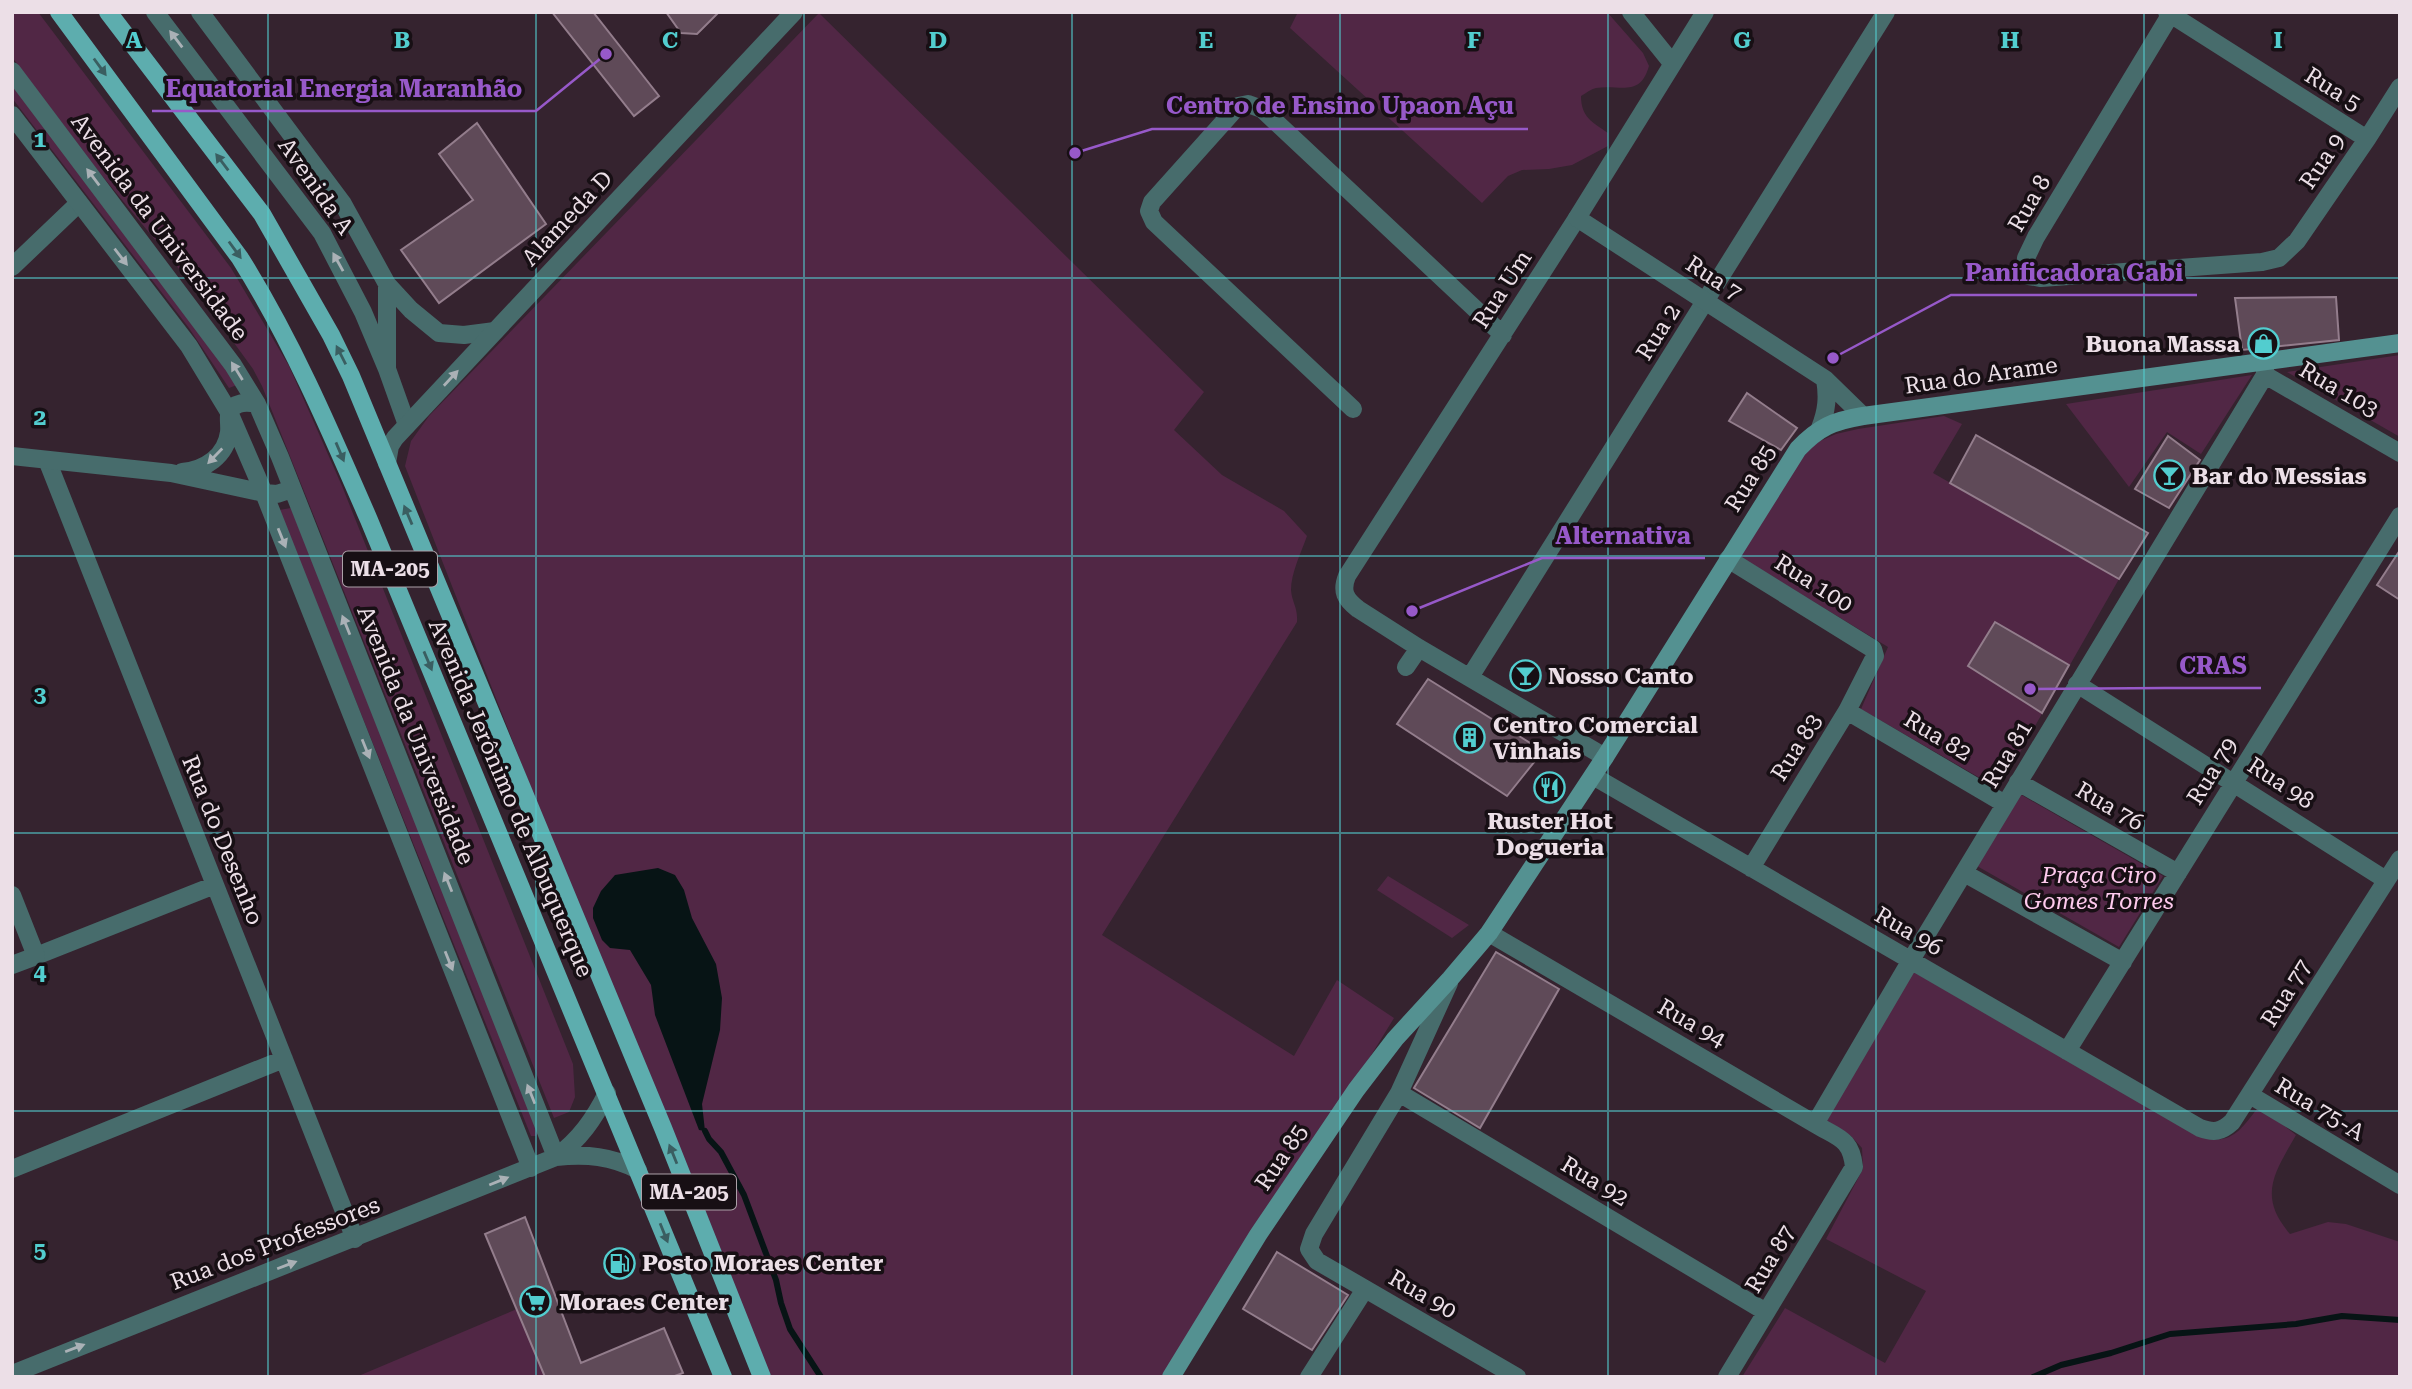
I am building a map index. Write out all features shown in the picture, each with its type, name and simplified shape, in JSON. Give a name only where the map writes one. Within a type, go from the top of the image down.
[{"type":"main road","name":"Avenida Jerônimo de Albuquerque","points":[[60,12],[240,257],[266,299],[315,394],[723,1377]]},
{"type":"main road","name":"Avenida Jerônimo de Albuquerque","points":[[108,12],[232,175],[279,242],[351,376],[648,1092],[762,1377]]},
{"type":"main road","name":"Rua do Arame","points":[[1820,428],[1863,416],[2265,368],[2400,343]]},
{"type":"main road","name":"Rua 85","points":[[1171,1377],[1258,1235],[1356,1090],[1395,1039],[1489,933],[1593,776],[1798,449],[1820,428]]},
{"type":"street","name":"Avenida A","points":[[155,12],[322,233],[358,302],[387,369],[407,425]]},
{"type":"street","name":"Avenida A","points":[[201,12],[343,204],[387,284],[420,319],[439,333],[464,335],[495,331]]},
{"type":"street","name":"Alameda D","points":[[387,463],[392,442],[407,425],[794,12]]},
{"type":"street","points":[[1631,12],[1672,63]]},
{"type":"street","name":"Rua Um","points":[[1419,648],[1348,601],[1344,593],[1347,576],[1503,335],[1705,12]]},
{"type":"street","name":"Rua 2","points":[[1470,677],[1886,12]]},
{"type":"street","name":"Rua 5","points":[[2170,13],[2367,139]]},
{"type":"street","name":"Rua 8","points":[[2170,13],[2036,237],[2026,258],[2025,270],[2029,275],[2041,278],[2262,262],[2279,257]]},
{"type":"street","name":"Avenida da Universidade","points":[[12,71],[215,340],[257,404],[556,1157]]},
{"type":"street","name":"Rua 9","points":[[2279,257],[2297,241],[2400,87]]},
{"type":"street","points":[[1353,410],[1154,222],[1150,215],[1152,202],[1238,106],[1248,104],[1262,109],[1503,335]]},
{"type":"street","name":"Avenida da Universidade","points":[[12,115],[166,314],[229,412],[264,493],[531,1168]]},
{"type":"street","points":[[12,267],[79,203]]},
{"type":"street","name":"Rua 7","points":[[1577,218],[1825,379],[1863,416]]},
{"type":"street","name":"Avenida A","points":[[387,284],[387,369]]},
{"type":"street","name":"Rua 103","points":[[2265,368],[2400,453]]},
{"type":"street","name":"Rua 81","points":[[1815,1124],[2265,368]]},
{"type":"street","points":[[1820,428],[1827,411],[1825,379]]},
{"type":"street","points":[[172,473],[207,465],[221,453],[229,434],[229,412],[242,403],[257,404]]},
{"type":"street","points":[[12,456],[172,473],[264,493],[277,494],[292,489]]},
{"type":"street","name":"Rua do Desenho","points":[[47,460],[355,1239]]},
{"type":"street","name":"Rua 79","points":[[2067,1051],[2400,516]]},
{"type":"street","name":"Rua 100","points":[[1728,559],[1873,649]]},
{"type":"street","points":[[1406,667],[1419,648],[1605,757]]},
{"type":"street","name":"Rua 83","points":[[1751,868],[1847,710],[1873,663],[1873,649]]},
{"type":"street","name":"Rua 98","points":[[2077,684],[2386,880]]},
{"type":"street","name":"Rua 82","points":[[1847,710],[2005,804]]},
{"type":"street","name":"Rua 96","points":[[1593,776],[2200,1128]]},
{"type":"street","name":"Rua 76","points":[[2018,782],[2178,873]]},
{"type":"street","name":"Rua 77","points":[[2200,1128],[2213,1132],[2223,1130],[2232,1122],[2400,859]]},
{"type":"street","points":[[1964,873],[2123,962]]},
{"type":"street","points":[[12,965],[215,885]]},
{"type":"street","points":[[12,895],[36,956]]},
{"type":"street","name":"Rua 94","points":[[1489,933],[1842,1140],[1852,1150],[1854,1167]]},
{"type":"street","name":"Rua 85","points":[[1309,1249],[1314,1234],[1399,1093],[1450,979]]},
{"type":"street","points":[[12,1168],[284,1059]]},
{"type":"street","name":"Rua dos Professores","points":[[12,1374],[556,1157],[586,1130],[607,1093]]},
{"type":"street","name":"Rua 92","points":[[1399,1093],[1766,1312]]},
{"type":"street","name":"Rua 75-A","points":[[2250,1095],[2400,1185]]},
{"type":"street","name":"Rua dos Professores","points":[[556,1157],[584,1154],[599,1156],[638,1170]]},
{"type":"street","name":"Rua 87","points":[[1727,1377],[1854,1167]]},
{"type":"street","name":"Rua 90","points":[[1309,1249],[1317,1261],[1517,1377]]},
{"type":"street","points":[[1309,1377],[1365,1289]]},
{"type":"green space","points":[[12,12],[38,12],[231,268],[289,366],[342,486],[573,1064],[575,1097],[569,1112],[554,1118],[262,386],[253,369],[189,281],[99,172],[12,57]]},
{"type":"green space","points":[[1298,12],[1607,12],[1643,53],[1649,66],[1645,76],[1635,86],[1596,88],[1581,96],[1585,114],[1608,133],[1608,146],[1572,165],[1522,170],[1508,176],[1482,203],[1290,28]]},
{"type":"green space","points":[[819,13],[1204,392],[1174,430],[1222,475],[1284,511],[1307,536],[1291,583],[1297,622],[1102,935],[1294,1056],[1337,980],[1394,1018],[1173,1377],[767,1377],[713,1253],[405,466],[411,441],[429,416]]},
{"type":"green space","points":[[12,85],[195,324],[237,385],[229,388],[189,328],[12,98]]},
{"type":"green space","points":[[2400,355],[2400,437],[2287,372]]},
{"type":"green space","points":[[2252,375],[2201,454],[2167,432],[2129,487],[2066,404]]},
{"type":"green space","points":[[1944,416],[1962,424],[1933,473],[2119,579],[1999,789],[1861,709],[1888,647],[1737,555],[1803,453],[1820,441],[1858,429]]},
{"type":"green space","points":[[291,508],[538,1133],[536,1136],[531,1136],[279,510]]},
{"type":"green space","name":"Praça Ciro Gomes Torres","points":[[2018,793],[2163,876],[2119,947],[1977,866]]},
{"type":"green space","points":[[1388,876],[1469,925],[1452,938],[1377,890]]},
{"type":"green space","points":[[1909,969],[2194,1134],[2216,1139],[2232,1135],[2259,1106],[2296,1135],[2276,1173],[2272,1196],[2274,1208],[2290,1234],[2328,1222],[2346,1224],[2400,1242],[2400,1377],[1742,1377],[1785,1308],[1885,1363],[1926,1291],[1826,1239],[1863,1169],[1862,1148],[1851,1136],[1827,1121]]},
{"type":"green space","points":[[517,1309],[545,1377],[356,1377]]},
{"type":"shaded area","points":[[658,868],[675,875],[684,890],[692,918],[716,964],[722,998],[720,1030],[702,1104],[705,1131],[699,1130],[655,1015],[651,985],[630,950],[610,948],[602,940],[593,918],[593,908],[601,891],[615,875]]},
{"type":"building","points":[[552,12],[593,12],[659,96],[634,116]]},
{"type":"building","points":[[666,12],[719,12],[697,34],[681,33]]},
{"type":"building","points":[[477,123],[546,224],[439,303],[401,250],[473,200],[439,154]]},
{"type":"building","points":[[2336,297],[2339,340],[2242,350],[2235,298]]},
{"type":"building","points":[[1747,393],[1797,428],[1781,450],[1729,421]]},
{"type":"building","points":[[1976,435],[2148,533],[2119,579],[1950,483]]},
{"type":"building","points":[[2168,436],[2200,460],[2169,508],[2135,489]]},
{"type":"building","points":[[2400,550],[2400,600],[2377,585]]},
{"type":"building","points":[[1995,622],[2069,665],[2042,713],[1968,666]]},
{"type":"building","name":"Centro Comercial Vinhais","points":[[1428,679],[1543,751],[1507,796],[1397,724]]},
{"type":"building","points":[[1496,952],[1559,989],[1480,1128],[1414,1088]]},
{"type":"building","name":"Moraes Center","points":[[525,1217],[581,1363],[664,1328],[683,1373],[672,1377],[545,1377],[485,1234]]},
{"type":"building","points":[[1277,1252],[1348,1295],[1312,1350],[1243,1309]]},
{"type":"waterway","points":[[705,1131],[721,1152],[744,1195],[776,1280],[790,1329],[821,1377]]},
{"type":"waterway","points":[[2033,1377],[2061,1365],[2111,1353],[2170,1334],[2296,1324],[2342,1316],[2400,1320]]},
{"type":"place","name":"Equatorial Energia Maranhão","points":[[606,54]]},
{"type":"place","name":"Centro de Ensino Upaon Açu","points":[[1075,153]]},
{"type":"place","name":"Buona Massa","points":[[2263,344]]},
{"type":"place","name":"Panificadora Gabi","points":[[1833,358]]},
{"type":"place","name":"Bar do Messias","points":[[2169,476]]},
{"type":"place","name":"Alternativa","points":[[1412,611]]},
{"type":"place","name":"Nosso Canto","points":[[1525,676]]},
{"type":"place","name":"CRAS","points":[[2030,689]]},
{"type":"place","name":"Centro Comercial Vinhais","points":[[1470,738]]},
{"type":"place","name":"Ruster Hot Dogueria","points":[[1550,787]]},
{"type":"place","name":"Posto Moraes Center","points":[[619,1263]]},
{"type":"place","name":"Moraes Center","points":[[536,1302]]}]
